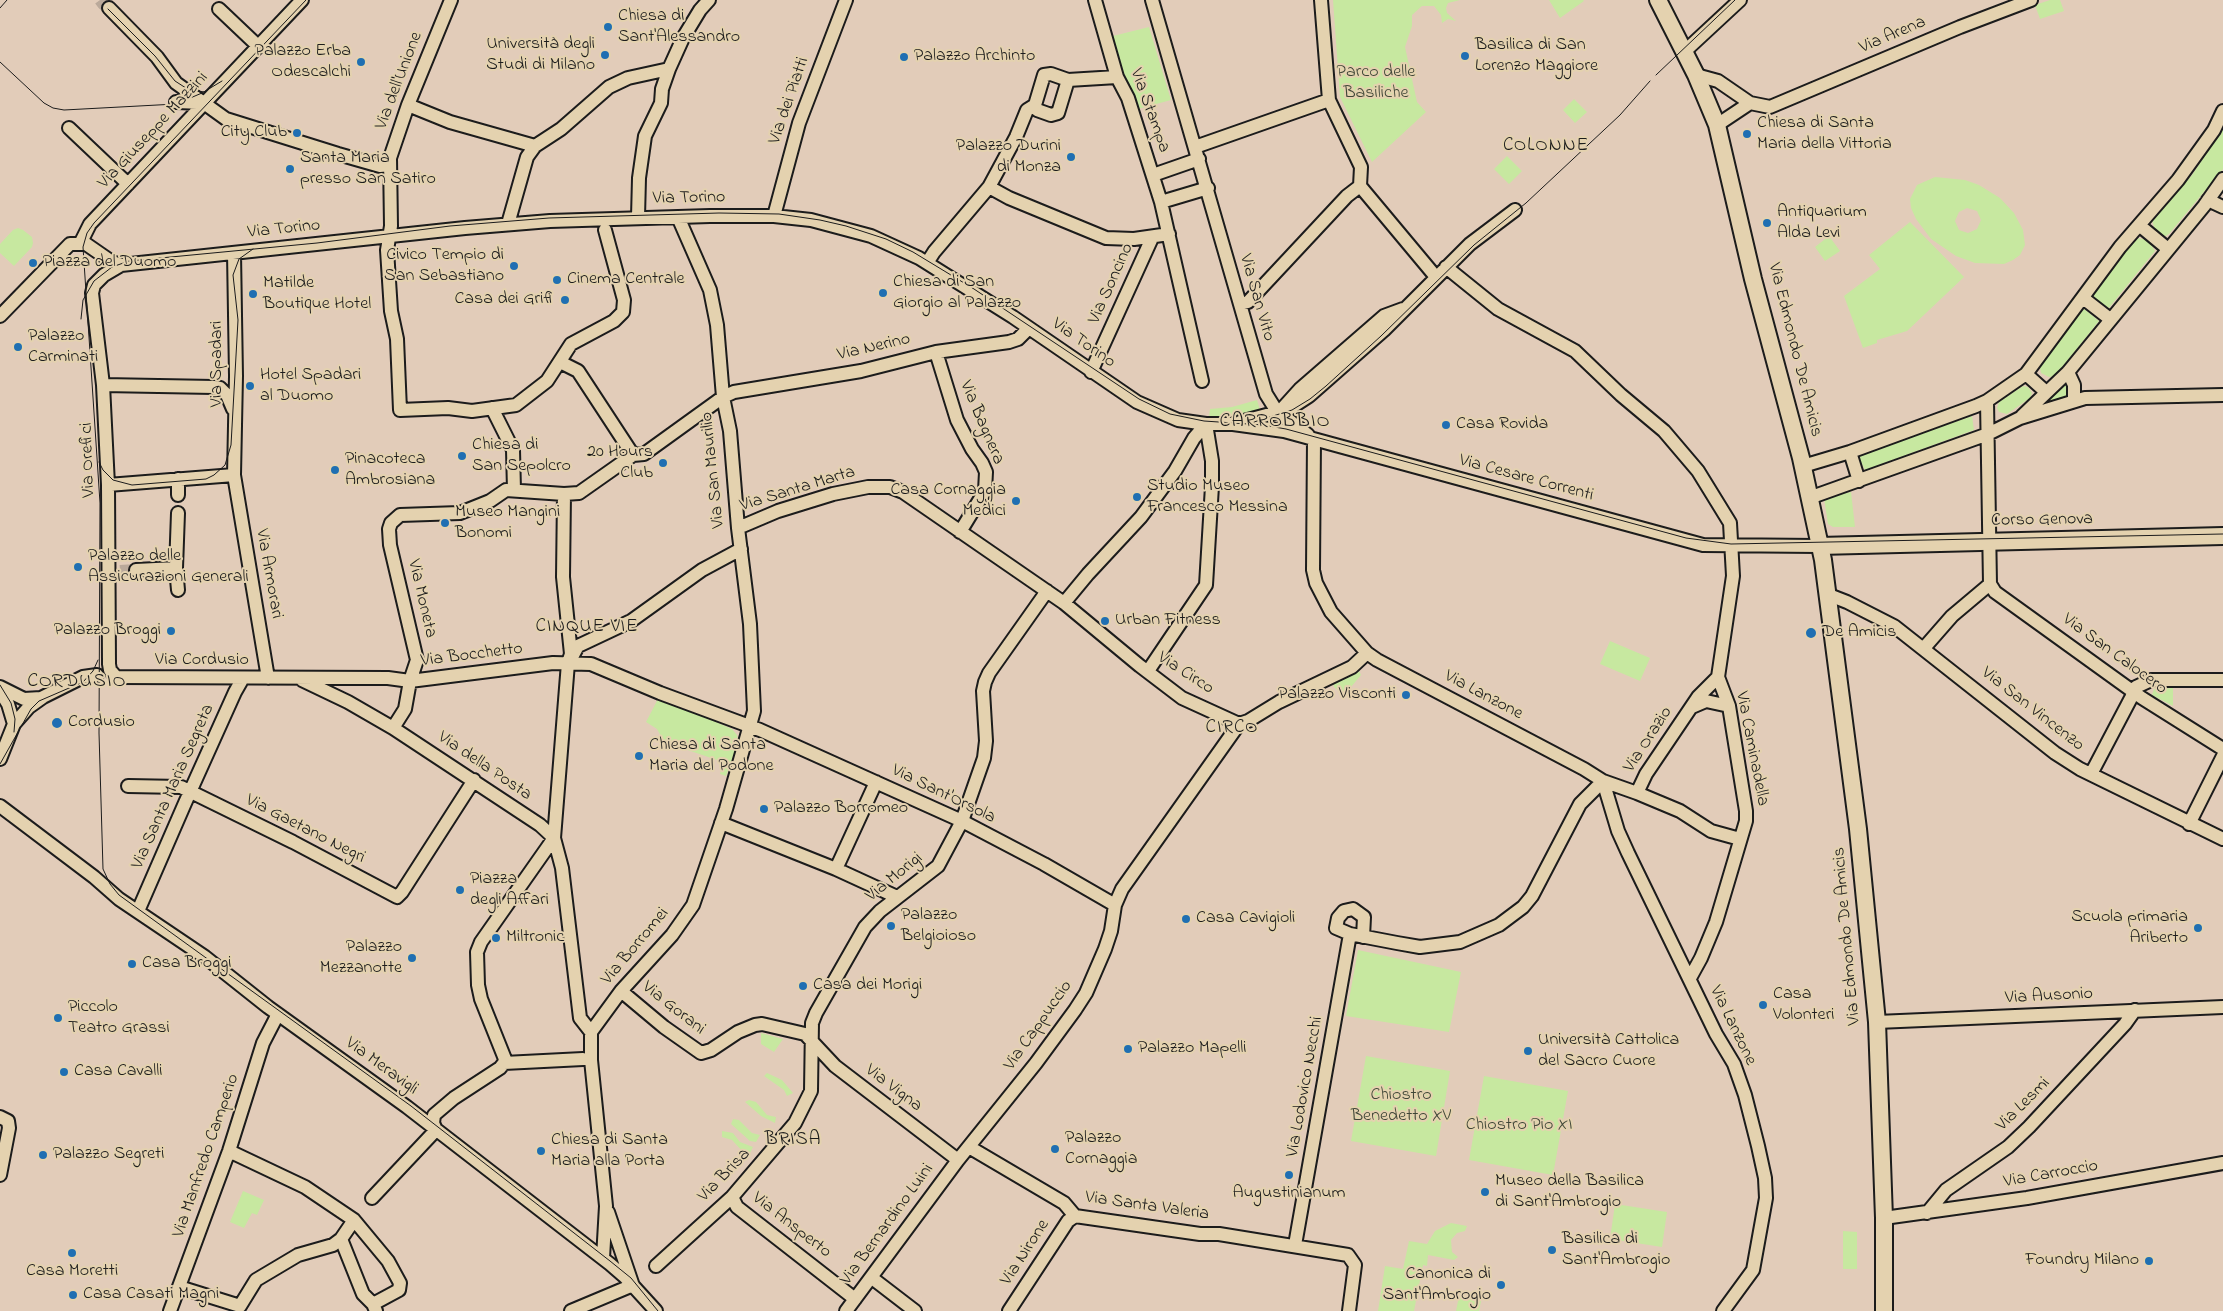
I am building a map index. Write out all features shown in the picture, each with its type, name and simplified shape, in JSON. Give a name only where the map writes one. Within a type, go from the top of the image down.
[{"type":"street","name":"Via Giuseppe Mazzini","points":[[81,242],[90,224],[302,0]]},
{"type":"street","name":"Via dell'Unione","points":[[451,0],[408,105],[390,158],[391,226],[387,250],[391,310],[397,339],[400,410],[448,408],[472,410],[492,408]]},
{"type":"street","points":[[638,217],[639,178],[645,136],[661,103],[662,89],[669,69],[695,18],[709,0]]},
{"type":"street","name":"Via dei Piatti","points":[[774,216],[799,123],[846,0]]},
{"type":"street","name":"Via Stampa","points":[[1095,0],[1117,77],[1128,98],[1161,202],[1202,382]]},
{"type":"street","points":[[1152,0],[1197,153]]},
{"type":"street","points":[[1321,0],[1329,100],[1361,167],[1360,186],[1436,278]]},
{"type":"street","name":"Via Edmondo De Amicis","points":[[1658,0],[1696,75],[1717,125],[1753,279],[1803,466],[1821,553],[1858,828],[1877,1022],[1884,1218],[1884,1311]]},
{"type":"street","points":[[1684,52],[1740,0]]},
{"type":"street","name":"Via Arena","points":[[1750,103],[1770,107],[1960,27],[2031,0]]},
{"type":"street","points":[[109,8],[157,57],[176,83],[226,119],[380,166],[390,165]]},
{"type":"street","points":[[218,9],[258,46]]},
{"type":"street","points":[[508,224],[527,157],[535,146],[561,129],[609,87],[635,76],[669,69]]},
{"type":"street","points":[[927,263],[934,252],[989,188],[1016,137],[1027,110],[1035,105],[1044,75],[1051,74],[1068,80],[1117,77]]},
{"type":"street","points":[[1696,75],[1718,81],[1750,103],[1717,125]]},
{"type":"street","points":[[1035,105],[1037,110],[1051,115],[1058,113],[1068,80]]},
{"type":"street","points":[[1153,175],[1197,153],[1329,100]]},
{"type":"street","points":[[176,102],[204,103]]},
{"type":"street","points":[[408,105],[450,122],[535,146]]},
{"type":"street","points":[[1803,466],[1850,452],[1987,402],[2026,374],[2138,225],[2178,180],[2222,115]]},
{"type":"street","points":[[69,128],[128,184]]},
{"type":"street","name":"Via San Vito","points":[[1197,153],[1266,394],[1278,413]]},
{"type":"street","points":[[2020,418],[2068,372],[2223,179]]},
{"type":"street","points":[[1240,304],[1248,302],[1347,196],[1360,186]]},
{"type":"street","points":[[989,188],[1106,238],[1152,238],[1168,234]]},
{"type":"street","points":[[1161,202],[1208,188]]},
{"type":"street","points":[[2208,200],[2223,206]]},
{"type":"street","points":[[1233,424],[1278,413],[1300,390],[1378,321],[1384,316],[1407,307],[1483,233],[1516,210]]},
{"type":"street","name":"Via San Maurilio","points":[[678,216],[710,290],[717,325],[723,397],[730,430],[740,548],[750,624],[754,711],[721,823]]},
{"type":"street","name":"Via Torino","points":[[92,293],[93,287],[102,277],[121,265],[508,224],[638,217],[774,216],[820,222],[851,230],[893,245],[927,263],[1029,328],[1137,402],[1184,421],[1206,424]]},
{"type":"street","points":[[2138,225],[2168,249]]},
{"type":"street","points":[[514,490],[513,450],[492,408],[516,405],[522,402],[550,378],[566,351],[578,338],[614,321],[623,312],[624,300],[605,230]]},
{"type":"street","name":"Via Soncino","points":[[1091,372],[1152,238]]},
{"type":"street","points":[[0,316],[66,246],[72,243],[81,242],[94,248],[112,262],[121,265]]},
{"type":"street","name":"Via Spadari","points":[[234,253],[234,475]]},
{"type":"street","name":"Via Caminadella","points":[[1446,268],[1498,309],[1575,352],[1620,395],[1664,431],[1698,471],[1730,523],[1732,580],[1718,677],[1729,706],[1746,821],[1716,922],[1701,958],[1690,978]]},
{"type":"street","name":"Via Orefici","points":[[92,293],[103,386],[115,571],[108,627],[110,670]]},
{"type":"street","points":[[2083,298],[2110,320]]},
{"type":"street","name":"Via Nerino","points":[[514,490],[564,494],[580,493],[633,455],[644,454],[723,397],[734,392],[861,371],[936,352],[1009,342],[1018,339],[1029,328]]},
{"type":"street","name":"Via Bagnera","points":[[936,352],[957,420],[986,472],[984,491],[960,532]]},
{"type":"street","points":[[560,362],[578,371],[633,455]]},
{"type":"street","points":[[2068,372],[2074,386],[2074,401]]},
{"type":"street","points":[[2026,374],[2046,392]]},
{"type":"street","points":[[103,386],[220,388],[227,395],[235,417]]},
{"type":"street","points":[[1809,498],[1988,434],[2020,418],[2085,398],[2223,396]]},
{"type":"street","points":[[1924,648],[1952,616],[1990,584],[1987,402]]},
{"type":"street","points":[[1278,413],[1314,440]]},
{"type":"street","points":[[1064,603],[1141,517],[1175,471],[1194,438],[1206,424],[1233,424],[1284,431],[1314,440]]},
{"type":"street","points":[[1148,671],[1206,585],[1212,486],[1211,455],[1206,424]]},
{"type":"street","name":"Via Cesare Correnti","points":[[1314,440],[1684,541],[1703,545],[1821,553]]},
{"type":"street","name":"Via Lanzone","points":[[1314,440],[1313,570],[1316,583],[1331,612],[1367,653],[1603,781],[1680,811],[1711,831],[1740,839]]},
{"type":"street","points":[[1850,452],[1859,481]]},
{"type":"street","points":[[108,485],[234,475]]},
{"type":"street","name":"Via Armorari","points":[[234,475],[268,678]]},
{"type":"street","points":[[178,479],[178,495]]},
{"type":"street","name":"Via Santa Marta","points":[[738,528],[778,511],[833,494],[868,487],[890,487],[903,492],[1047,591]]},
{"type":"street","name":"Via Moneta","points":[[393,728],[405,710],[410,681],[417,660],[390,545],[389,529],[391,523],[395,518],[405,514],[460,513],[506,490],[514,490]]},
{"type":"street","points":[[564,494],[563,577],[571,654],[568,663],[554,838],[562,868],[580,1018],[591,1032],[591,1060],[606,1206],[602,1258]]},
{"type":"street","points":[[178,513],[176,568],[178,590]]},
{"type":"street","name":"Corso Genova","points":[[1821,553],[1861,544],[2223,536]]},
{"type":"street","points":[[568,663],[578,646],[631,621],[702,570],[740,548]]},
{"type":"street","points":[[136,570],[176,568]]},
{"type":"street","name":"Via San Calocero","points":[[1990,584],[1995,592],[2142,698],[2223,749]]},
{"type":"street","name":"Via Circo","points":[[1047,591],[1182,698],[1239,724]]},
{"type":"street","name":"Via Morigi","points":[[812,1041],[812,1023],[816,1013],[856,941],[870,922],[897,897],[938,866],[962,821],[984,758],[986,741],[983,691],[989,673],[1047,591]]},
{"type":"street","name":"Via San Vincenzo","points":[[1828,595],[1847,602],[1894,626],[2055,753],[2091,774],[2189,824],[2223,839]]},
{"type":"street","points":[[1239,724],[1248,721],[1279,702],[1352,667],[1367,653]]},
{"type":"street","name":"Via Bocchetto","points":[[298,678],[388,678],[410,681],[568,663],[591,664],[660,693]]},
{"type":"street","name":"Via Cordusio","points":[[110,670],[116,677],[124,679],[298,678]]},
{"type":"street","points":[[0,759],[14,726],[27,709],[44,697],[83,677],[97,675]]},
{"type":"street","name":"Via Orazio","points":[[1637,793],[1646,774],[1698,697],[1718,677]]},
{"type":"street","name":"Via Santa Maria Segreta","points":[[138,911],[235,692],[244,678]]},
{"type":"street","name":"Via della Posta","points":[[298,678],[348,702],[393,728],[540,825],[554,838]]},
{"type":"street","points":[[2091,774],[2136,687],[2151,680],[2223,680]]},
{"type":"street","points":[[0,687],[24,699],[44,697]]},
{"type":"street","points":[[0,691],[8,704],[14,726]]},
{"type":"street","name":"Via Sant'Orsola","points":[[660,693],[750,726],[962,821],[1044,864],[1115,905]]},
{"type":"street","name":"Via Orazio","points":[[1692,707],[1706,702],[1729,706]]},
{"type":"street","name":"Via Cappuccio","points":[[958,1160],[1036,1063],[1075,1010],[1086,992],[1105,949],[1111,931],[1115,905],[1122,889],[1239,724]]},
{"type":"street","points":[[2189,824],[2223,756]]},
{"type":"street","name":"Via Gaetano Negri","points":[[128,786],[181,787],[293,842],[397,897],[474,780]]},
{"type":"street","points":[[1363,937],[1364,917],[1353,910],[1344,911],[1338,918],[1336,928],[1363,937],[1420,947],[1460,942],[1499,925],[1523,907],[1536,890],[1583,800],[1603,781]]},
{"type":"street","name":"Via Lanzone","points":[[1603,781],[1628,854],[1716,1034],[1734,1064],[1745,1096],[1765,1178],[1766,1198],[1752,1272],[1724,1311]]},
{"type":"street","points":[[836,869],[876,782]]},
{"type":"street","name":"Via Meravigli","points":[[0,806],[138,911],[205,957],[278,1014],[436,1130],[602,1258],[633,1285],[656,1311]]},
{"type":"street","points":[[721,823],[836,869],[897,897]]},
{"type":"street","name":"Via Borromei","points":[[591,1032],[621,991],[672,936],[693,905],[721,823]]},
{"type":"street","points":[[372,1198],[436,1130],[433,1123],[434,1115],[454,1098],[500,1068],[504,1063],[505,1059],[485,1012],[478,985],[477,952],[481,942],[554,838]]},
{"type":"street","name":"Via Lodovico Necchi","points":[[1295,1245],[1350,934]]},
{"type":"street","name":"Via Gorani","points":[[621,991],[664,1027],[701,1053],[711,1050],[738,1032],[762,1024],[805,1034],[812,1041]]},
{"type":"street","name":"Via Ausonio","points":[[1877,1022],[2223,1007]]},
{"type":"street","name":"Via Lesmi","points":[[1927,1213],[1946,1190],[2008,1147],[2030,1128],[2125,1024],[2135,1010]]},
{"type":"street","name":"Via Manfredo Camperio","points":[[170,1311],[230,1151],[263,1042],[278,1014]]},
{"type":"street","name":"Via Vigna","points":[[812,1041],[835,1066],[958,1160]]},
{"type":"street","name":"Via Brisa","points":[[656,1266],[732,1197],[795,1123],[808,1098],[812,1079],[812,1041]]},
{"type":"street","points":[[504,1063],[583,1059]]},
{"type":"street","points":[[0,1175],[9,1130],[4,1119]]},
{"type":"street","name":"Via Santa Valeria","points":[[969,1147],[1064,1203],[1075,1216],[1295,1245],[1340,1253],[1351,1258],[1355,1265],[1349,1311]]},
{"type":"street","points":[[230,1151],[305,1187],[354,1220],[388,1261],[400,1283],[399,1290],[374,1307],[363,1294],[341,1239]]},
{"type":"street","name":"Via Bernardino Luini","points":[[846,1311],[958,1160]]},
{"type":"street","name":"Via Carroccio","points":[[1884,1218],[2027,1198],[2223,1163]]},
{"type":"street","name":"Via Ansperto","points":[[732,1197],[736,1206],[856,1299]]},
{"type":"street","points":[[571,1311],[633,1285],[606,1206]]},
{"type":"street","name":"Via Nirone","points":[[1008,1311],[1068,1221],[1075,1216]]},
{"type":"street","points":[[179,1287],[240,1306],[256,1280],[298,1255],[332,1245],[341,1239],[354,1220]]},
{"type":"street","points":[[872,1278],[915,1311]]},
{"type":"green space","name":"Parco delle Basiliche","points":[[1333,0],[1460,0],[1448,3],[1446,8],[1447,13],[1456,21],[1448,19],[1442,23],[1441,15],[1434,6],[1422,6],[1412,15],[1412,26],[1405,47],[1417,102],[1426,112],[1372,162],[1340,97]]},
{"type":"green space","points":[[1549,0],[1583,0],[1584,1],[1560,18]]},
{"type":"green space","points":[[2050,0],[2060,0],[2064,11],[2040,19],[2035,5]]},
{"type":"green space","points":[[1149,27],[1171,100],[1138,109],[1109,37]]},
{"type":"green space","points":[[1574,99],[1587,112],[1575,123],[1563,110]]},
{"type":"green space","points":[[2223,127],[2223,169],[2169,234],[2164,237],[2156,234],[2152,220],[2192,175],[2208,151],[2218,130]]},
{"type":"green space","points":[[1507,156],[1522,171],[1509,184],[1494,169]]},
{"type":"green space","points":[[1935,177],[1965,180],[1979,185],[2000,198],[2014,213],[2023,230],[2025,245],[2020,255],[2004,264],[1975,263],[1956,256],[1931,239],[1916,219],[1911,208],[1910,199],[1917,185]],"holes":[[[1967,208],[1977,211],[1981,220],[1977,229],[1968,233],[1959,230],[1955,221],[1959,212]]]},
{"type":"green space","points":[[1910,222],[1964,277],[1907,331],[1877,340],[1877,343],[1863,348],[1844,296],[1880,269],[1869,255]]},
{"type":"green space","points":[[18,228],[32,237],[33,243],[32,247],[14,266],[0,253],[0,244],[13,230]]},
{"type":"green space","points":[[1829,236],[1840,251],[1825,261],[1815,247]]},
{"type":"green space","points":[[2138,238],[2148,240],[2155,251],[2108,309],[2090,294],[2117,259]]},
{"type":"green space","points":[[2083,308],[2099,321],[2055,376],[2049,377],[2041,373],[2039,363]]},
{"type":"green space","points":[[2067,383],[2071,394],[2067,399],[2033,411]]},
{"type":"green space","points":[[2023,386],[2028,387],[2032,393],[2030,398],[2007,414],[1999,412],[1997,408],[1999,402]]},
{"type":"green space","points":[[1257,400],[1260,410],[1240,415],[1209,417],[1210,409],[1232,407]]},
{"type":"green space","points":[[1972,416],[1974,430],[1865,470],[1858,456]]},
{"type":"green space","points":[[1851,492],[1855,527],[1833,527],[1828,524],[1824,498]]},
{"type":"green space","points":[[1610,641],[1650,658],[1640,681],[1600,664]]},
{"type":"green space","points":[[1359,671],[1361,675],[1346,693],[1342,694],[1334,687],[1333,683]]},
{"type":"green space","points":[[2173,688],[2173,706],[2152,695],[2154,689]]},
{"type":"green space","points":[[659,697],[732,729],[737,735],[738,743],[726,776],[720,774],[722,766],[720,761],[664,742],[657,729],[646,722]]},
{"type":"green space","points":[[1358,950],[1461,972],[1449,1032],[1346,1016]]},
{"type":"green space","points":[[761,1033],[783,1039],[774,1052],[761,1044]]},
{"type":"green space","name":"Chiostro Benedetto XV","points":[[1366,1056],[1450,1071],[1436,1156],[1351,1141]]},
{"type":"green space","points":[[767,1073],[782,1080],[793,1093],[787,1096],[784,1090],[764,1076]]},
{"type":"green space","name":"Chiostro Pio XI","points":[[1484,1076],[1568,1091],[1553,1175],[1469,1160]]},
{"type":"green space","points":[[749,1100],[756,1102],[767,1115],[776,1117],[775,1123],[761,1116],[745,1102]]},
{"type":"green space","points":[[733,1119],[739,1120],[752,1133],[760,1135],[756,1142],[750,1141],[731,1124]]},
{"type":"green space","points":[[722,1131],[733,1133],[740,1142],[753,1147],[749,1155],[744,1153],[732,1140],[722,1137]]},
{"type":"green space","points":[[243,1191],[264,1200],[257,1215],[252,1213],[244,1228],[230,1222]]},
{"type":"green space","points":[[1615,1204],[1667,1212],[1662,1247],[1610,1239]]},
{"type":"green space","points":[[1451,1223],[1467,1226],[1465,1231],[1457,1233],[1451,1240],[1452,1252],[1458,1257],[1454,1260],[1428,1255],[1427,1266],[1423,1265],[1414,1311],[1378,1311],[1385,1266],[1403,1269],[1409,1241],[1427,1244],[1435,1231]]},
{"type":"green space","points":[[1843,1231],[1857,1232],[1857,1269],[1843,1269]]},
{"type":"green space","points":[[1459,1296],[1481,1301],[1479,1311],[1456,1311]]},
{"type":"tunnel","points":[[100,0],[109,8]]},
{"type":"tunnel","points":[[120,571],[136,570]]},
{"type":"tram line","points":[[0,8],[7,0]]},
{"type":"tram line","points":[[306,0],[94,223],[87,233],[83,247],[100,503],[99,733],[103,869],[110,884],[119,895],[411,1106],[631,1278],[658,1311]]},
{"type":"tram line","points":[[1656,75],[1735,0]]},
{"type":"tram line","points":[[108,9],[155,56],[175,81],[189,90],[205,92]]},
{"type":"tram line","points":[[0,62],[44,103],[53,108],[64,110],[176,104],[202,93],[222,81]]},
{"type":"tram line","points":[[1254,422],[1292,410],[1326,386],[1381,336],[1474,245],[1526,203],[1620,115],[1650,81]]},
{"type":"tram line","points":[[81,319],[83,300],[94,281],[112,267],[129,261],[317,243],[450,226],[549,218],[719,213],[779,214],[846,226],[886,239],[913,252],[974,289],[1139,399],[1170,414],[1204,421],[1263,425],[1286,429],[1686,538],[1731,544],[2223,534]]},
{"type":"tram line","points":[[99,462],[103,470],[113,480],[132,485],[206,479],[214,475],[225,465],[231,445],[238,320],[233,275],[239,259],[253,249]]},
{"type":"tram line","points":[[0,764],[31,709],[39,701],[83,682],[93,671],[98,660]]},
{"type":"tram line","points":[[0,685],[11,703],[15,719],[14,732]]},
{"type":"place","name":"Chiesa di Sant'Alessandro","points":[[608,27]]},
{"type":"place","name":"Università degli Studi di Milano","points":[[605,55]]},
{"type":"place","name":"Basilica di San Lorenzo Maggiore","points":[[1465,56]]},
{"type":"place","name":"Palazzo Archinto","points":[[904,57]]},
{"type":"place","name":"Palazzo Erba Odescalchi","points":[[361,62]]},
{"type":"place","name":"City Club","points":[[297,133]]},
{"type":"place","name":"Chiesa di Santa Maria della Vittoria","points":[[1747,134]]},
{"type":"place","name":"Palazzo Durini di Monza","points":[[1071,157]]},
{"type":"place","name":"Santa Maria presso San Satiro","points":[[290,169]]},
{"type":"place","name":"Antiquarium Alda Levi","points":[[1767,223]]},
{"type":"place","name":"Piazza del Duomo","points":[[33,263]]},
{"type":"place","name":"Civico Tempio di San Sebastiano","points":[[514,266]]},
{"type":"place","name":"Cinema Centrale","points":[[557,280]]},
{"type":"place","name":"Chiesa di San Giorgio al Palazzo","points":[[883,293]]},
{"type":"place","name":"Matilde Boutique Hotel","points":[[253,294]]},
{"type":"place","name":"Casa dei Grifi","points":[[565,300]]},
{"type":"place","name":"Palazzo Carminati","points":[[18,347]]},
{"type":"place","name":"Hotel Spadari al Duomo","points":[[250,386]]},
{"type":"place","name":"Casa Rovida","points":[[1446,425]]},
{"type":"place","name":"Chiesa di San Sepolcro","points":[[462,456]]},
{"type":"place","name":"20 Hours Club","points":[[663,463]]},
{"type":"place","name":"Pinacoteca Ambrosiana","points":[[335,470]]},
{"type":"place","name":"Studio Museo Francesco Messina","points":[[1137,497]]},
{"type":"place","name":"Casa Cornaggia Medici","points":[[1016,501]]},
{"type":"place","name":"Museo Mangini Bonomi","points":[[445,523]]},
{"type":"place","name":"Palazzo delle Assicurazioni Generali","points":[[78,567]]},
{"type":"place","name":"Urban Fitness","points":[[1105,621]]},
{"type":"place","name":"Palazzo Broggi","points":[[171,631]]},
{"type":"place","name":"De Amicis","points":[[1811,633]]},
{"type":"place","name":"Palazzo Visconti","points":[[1406,695]]},
{"type":"place","name":"Cordusio","points":[[57,723]]},
{"type":"place","name":"Chiesa di Santa Maria del Podone","points":[[639,756]]},
{"type":"place","name":"Palazzo Borromeo","points":[[764,809]]},
{"type":"place","name":"Piazza degli Affari","points":[[460,890]]},
{"type":"place","name":"Casa Cavigioli","points":[[1186,919]]},
{"type":"place","name":"Palazzo Belgioioso","points":[[891,926]]},
{"type":"place","name":"Scuola primaria Ariberto","points":[[2198,928]]},
{"type":"place","name":"Miltronic","points":[[496,938]]},
{"type":"place","name":"Palazzo Mezzanotte","points":[[412,958]]},
{"type":"place","name":"Casa Broggi","points":[[132,964]]},
{"type":"place","name":"Casa dei Morigi","points":[[803,986]]},
{"type":"place","name":"Casa Volonteri","points":[[1763,1005]]},
{"type":"place","name":"Piccolo Teatro Grassi","points":[[58,1018]]},
{"type":"place","name":"Palazzo Mapelli","points":[[1128,1049]]},
{"type":"place","name":"Università Cattolica del Sacro Cuore","points":[[1528,1051]]},
{"type":"place","name":"Casa Cavalli","points":[[64,1072]]},
{"type":"place","name":"Palazzo Cornaggia","points":[[1055,1149]]},
{"type":"place","name":"Chiesa di Santa Maria alla Porta","points":[[541,1151]]},
{"type":"place","name":"Palazzo Segreti","points":[[43,1155]]},
{"type":"place","name":"Augustinianum","points":[[1289,1175]]},
{"type":"place","name":"Museo della Basilica di Sant'Ambrogio","points":[[1485,1192]]},
{"type":"place","name":"Basilica di Sant'Ambrogio","points":[[1552,1250]]},
{"type":"place","name":"Casa Moretti","points":[[72,1253]]},
{"type":"place","name":"Foundry Milano","points":[[2149,1261]]},
{"type":"place","name":"Canonica di Sant'Ambrogio","points":[[1501,1285]]},
{"type":"place","name":"Casa Casati Magni","points":[[73,1295]]},
{"type":"district","name":"COLONNE","points":[[1546,147]]},
{"type":"district","name":"CARROBBIO","points":[[1275,423]]},
{"type":"district","name":"CINQUE VIE","points":[[587,628]]},
{"type":"district","name":"CORDUSIO","points":[[77,683]]},
{"type":"district","name":"CIRCO","points":[[1232,729]]},
{"type":"district","name":"BRISA","points":[[793,1141]]}]
